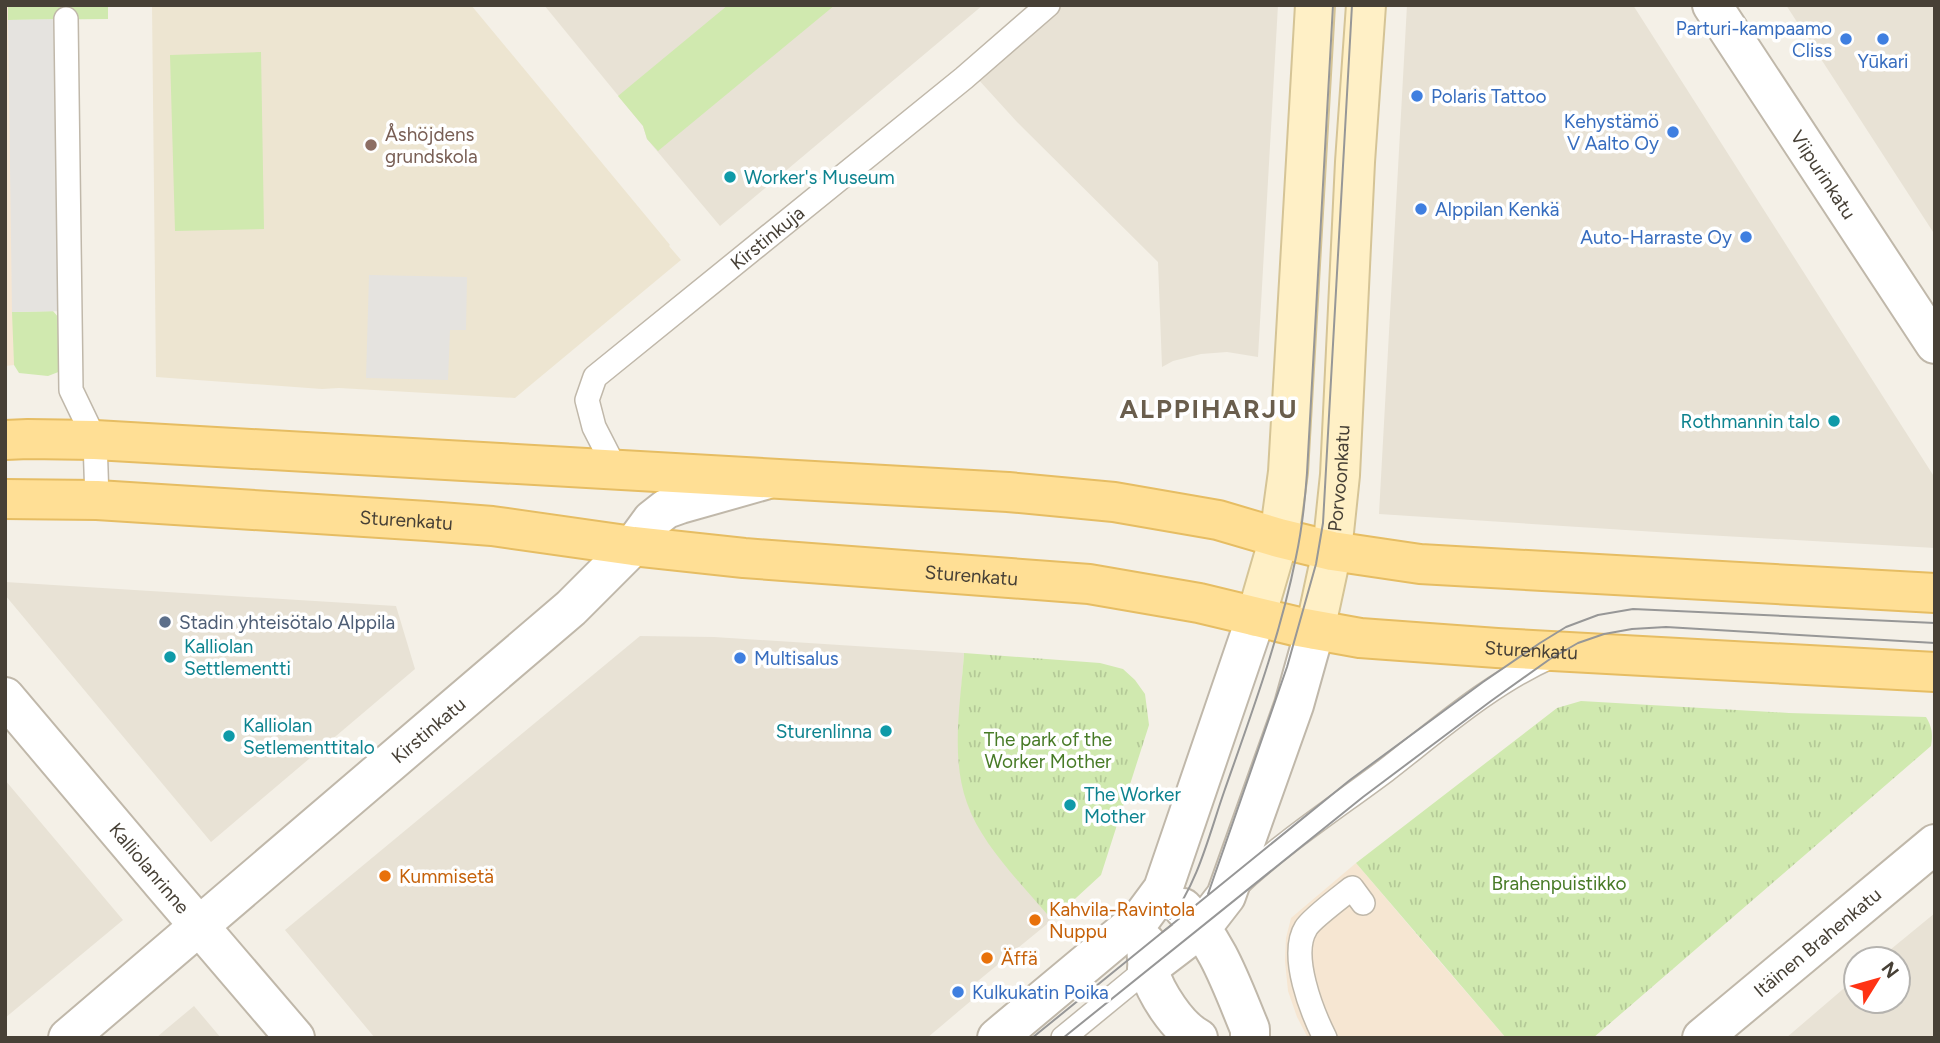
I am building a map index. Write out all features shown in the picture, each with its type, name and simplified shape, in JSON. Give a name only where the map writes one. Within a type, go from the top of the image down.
[{"type":"main road","points":[[5,440],[95,440],[1008,492],[1114,502],[1218,520],[1332,551],[1420,564],[1935,593]]},
{"type":"main road","name":"Sturenkatu","points":[[5,499],[97,500],[492,527],[744,558],[1089,584],[1164,596],[1360,638],[1935,672]]},
{"type":"street","points":[[1198,1038],[1190,1033],[1162,1000],[1147,969],[1153,903],[1256,617],[1279,538],[1288,472],[1315,5]]},
{"type":"street","name":"Porvoonkatu","points":[[1147,969],[1202,926],[1226,897],[1294,705],[1315,630],[1332,551],[1340,475],[1355,162],[1366,5]]},
{"type":"street","name":"Viipurinkatu","points":[[1712,5],[1935,344]]},
{"type":"street","name":"Kirstinkatu","points":[[68,1038],[571,608],[633,546],[652,520],[666,509],[770,479]]},
{"type":"street","name":"Kalliolanrinne","points":[[5,697],[295,1038]]},
{"type":"street","name":"Itäinen Brahenkatu","points":[[1702,1038],[1935,844]]},
{"type":"street","points":[[1153,903],[1202,926],[1219,957],[1250,1029],[1250,1038]]},
{"type":"street","points":[[997,1038],[1153,903]]},
{"type":"lane","name":"Kirstinkuja","points":[[616,470],[594,427],[587,400],[595,377],[953,86],[1048,5]]},
{"type":"lane","points":[[66,19],[71,390],[95,440],[97,500]]},
{"type":"lane","points":[[1226,897],[1284,846],[1485,695],[1538,662],[1564,650]]},
{"type":"lane","points":[[1325,1038],[1313,1015],[1303,981],[1300,947],[1306,927],[1352,888],[1363,903]]},
{"type":"lane","points":[[1063,1038],[1147,969]]},
{"type":"shaded area","points":[[5,5],[8,5],[14,365],[5,366]]},
{"type":"shaded area","name":"Åshöjdens grundskola","points":[[152,5],[471,5],[681,260],[515,398],[322,389],[156,377]]},
{"type":"shaded area","points":[[544,5],[983,5],[720,226],[647,139],[643,126]]},
{"type":"shaded area","points":[[1062,5],[1278,5],[1258,357],[1227,352],[1201,354],[1173,361],[1162,367],[1158,262],[1017,122],[977,78]]},
{"type":"shaded area","points":[[1407,5],[1633,5],[1935,478],[1935,548],[1379,514]]},
{"type":"shaded area","points":[[1786,5],[1935,5],[1935,235]]},
{"type":"shaded area","points":[[66,19],[71,311],[12,312],[8,20]]},
{"type":"shaded area","points":[[369,275],[467,277],[466,330],[450,330],[448,380],[366,378]]},
{"type":"shaded area","name":"Kalliolan Setlementtitalo","points":[[5,582],[396,606],[415,669],[211,842],[5,595]]},
{"type":"shaded area","points":[[640,636],[714,637],[964,653],[958,735],[962,782],[996,852],[1052,920],[973,985],[979,994],[927,1038],[375,1038],[285,930]]},
{"type":"shaded area","points":[[5,780],[123,920],[5,1018]]},
{"type":"shaded area","points":[[1356,863],[1506,1038],[1308,1038],[1288,991],[1285,961],[1286,938],[1291,918]]},
{"type":"shaded area","points":[[1935,913],[1935,1038],[1786,1038],[1842,990],[1842,1015],[1912,1015],[1912,945],[1896,945]]},
{"type":"shaded area","points":[[194,1006],[221,1038],[156,1038],[164,1031]]},
{"type":"green space","points":[[8,5],[108,5],[108,19],[8,20]]},
{"type":"green space","points":[[728,5],[835,5],[658,151],[647,139],[643,126],[618,96]]},
{"type":"green space","points":[[261,52],[264,229],[175,231],[170,55]]},
{"type":"green space","points":[[53,311],[59,318],[61,371],[48,376],[19,373],[14,365],[12,312]]},
{"type":"green space","name":"The park of the Worker Mother","points":[[964,653],[1100,663],[1123,669],[1145,694],[1149,725],[1101,875],[1052,920],[993,850],[967,803],[958,748]]},
{"type":"green space","name":"Brahenpuistikko","points":[[1581,701],[1789,713],[1926,717],[1931,727],[1932,742],[1931,746],[1593,1038],[1506,1038],[1356,863],[1557,708]]},
{"type":"tram line","points":[[1170,919],[1188,890],[1208,842],[1273,646],[1298,546],[1307,473],[1333,5]]},
{"type":"tram line","points":[[1208,894],[1287,667],[1316,564],[1323,523],[1352,5]]},
{"type":"tram line","points":[[1032,1038],[1350,780],[1483,682],[1566,627],[1598,615],[1633,609],[1935,623]]},
{"type":"tram line","points":[[1063,1038],[1363,797],[1491,701],[1550,659],[1578,643],[1604,634],[1666,627],[1935,643]]},
{"type":"place","name":"Parturi-kampaamo Cliss","points":[[1846,39]]},
{"type":"place","name":"Yūkari","points":[[1883,39]]},
{"type":"place","name":"Polaris Tattoo","points":[[1417,96]]},
{"type":"place","name":"Kehystämö V Aalto Oy","points":[[1673,132]]},
{"type":"place","name":"Åshöjdens grundskola","points":[[371,145]]},
{"type":"place","name":"Worker's Museum","points":[[730,177]]},
{"type":"place","name":"Alppilan Kenkä","points":[[1421,209]]},
{"type":"place","name":"Auto-Harraste Oy","points":[[1746,237]]},
{"type":"place","name":"Rothmannin talo","points":[[1834,421]]},
{"type":"place","name":"Stadin yhteisötalo Alppila","points":[[165,622]]},
{"type":"place","name":"Kalliolan Settlementti","points":[[170,657]]},
{"type":"place","name":"Multisalus","points":[[740,658]]},
{"type":"place","name":"Sturenlinna","points":[[886,731]]},
{"type":"place","name":"Kalliolan Setlementtitalo","points":[[229,736]]},
{"type":"place","name":"The Worker Mother","points":[[1070,805]]},
{"type":"place","name":"Kummisetä","points":[[385,876]]},
{"type":"place","name":"Kahvila-Ravintola Nuppu","points":[[1035,920]]},
{"type":"place","name":"Äffä","points":[[987,958]]},
{"type":"place","name":"Kulkukatin Poika","points":[[958,992]]},
{"type":"district","name":"ALPPIHARJU","points":[[1209,409]]}]
